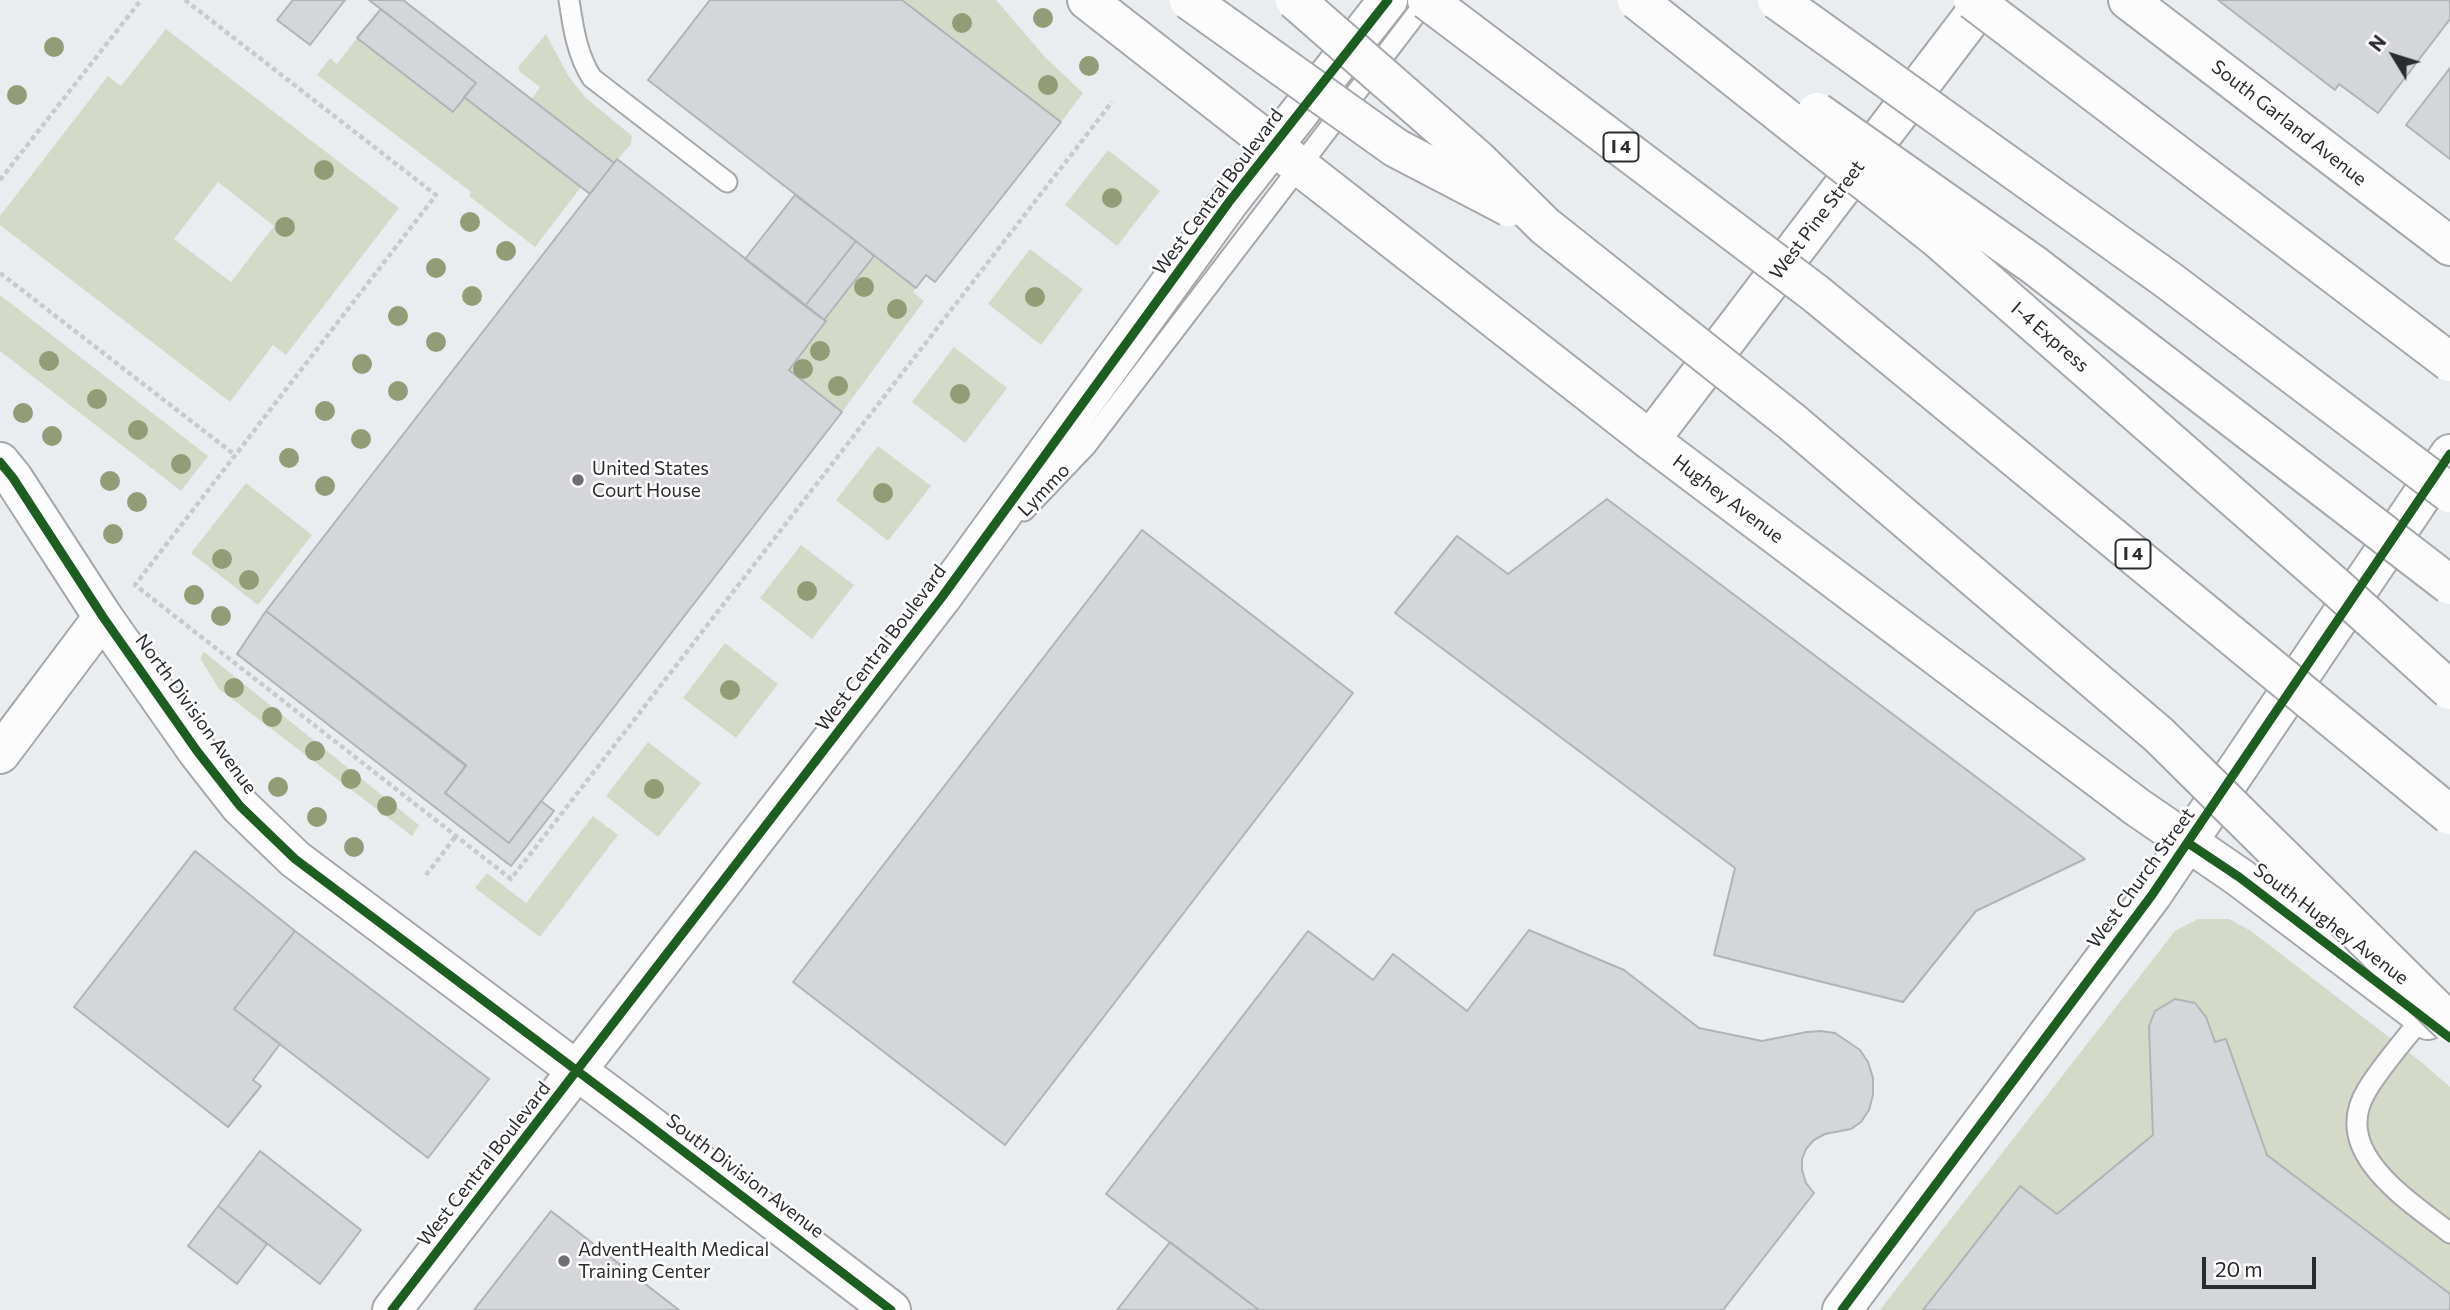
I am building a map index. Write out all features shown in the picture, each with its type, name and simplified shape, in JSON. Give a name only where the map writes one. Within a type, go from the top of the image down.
[{"type":"main road","name":"Hughey Avenue","points":[[1087,0],[1650,440],[2188,843]]},
{"type":"main road","points":[[1189,0],[1396,148],[1545,226]]},
{"type":"main road","points":[[1295,0],[1478,160],[1545,226],[1793,422],[2159,735],[2441,1025]]},
{"type":"main road","name":"West Central Boulevard","points":[[392,1310],[581,1074],[942,597],[1229,202],[1288,156],[1388,0]]},
{"type":"main road","name":"I 4","points":[[1427,0],[1815,293],[2450,815]]},
{"type":"main road","name":"I-4 Express","points":[[1637,0],[1936,237],[2450,690]]},
{"type":"main road","points":[[1649,0],[1802,101],[2034,265],[2450,585]]},
{"type":"main road","points":[[1777,0],[2168,280],[2450,493]]},
{"type":"main road","points":[[1973,0],[2450,362]]},
{"type":"main road","name":"West Pine Street","points":[[1650,440],[1985,0]]},
{"type":"main road","name":"South Garland Avenue","points":[[2128,0],[2450,246]]},
{"type":"main road","name":"West Church Street","points":[[1842,1310],[2188,843],[2450,454]]},
{"type":"main road","name":"North Division Avenue","points":[[0,462],[103,617],[197,751],[240,806],[295,859],[581,1074]]},
{"type":"main road","points":[[0,754],[103,617]]},
{"type":"main road","name":"South Hughey Avenue","points":[[2188,843],[2239,877],[2441,1025]]},
{"type":"main road","name":"South Division Avenue","points":[[581,1074],[891,1310]]},
{"type":"lane","points":[[569,0],[584,66],[592,78],[727,182]]},
{"type":"lane","points":[[1288,156],[1427,0]]},
{"type":"lane","points":[[2441,1025],[2366,1091],[2355,1124],[2366,1158],[2391,1187],[2450,1233]]},
{"type":"lane","points":[[402,1310],[581,1074]]},
{"type":"path","points":[[0,180],[141,0]]},
{"type":"path","points":[[185,0],[436,195],[135,585],[511,879],[1112,102]]},
{"type":"path","points":[[0,273],[235,455]]},
{"type":"path","points":[[426,875],[456,836]]},
{"type":"green space","points":[[902,0],[996,0],[1045,57],[1083,93],[1061,122]]},
{"type":"green space","points":[[166,29],[399,208],[286,355],[273,345],[230,402],[0,225],[0,216],[108,76],[121,86]],"holes":[[[218,182],[274,226],[231,282],[174,239]]]},
{"type":"green space","points":[[546,34],[569,77],[585,97],[632,136],[631,144],[614,163],[532,99],[540,87],[519,71],[519,66]]},
{"type":"green space","points":[[357,38],[453,112],[464,97],[581,187],[535,247],[469,196],[471,192],[317,75],[330,58],[337,64]]},
{"type":"green space","points":[[1108,150],[1160,191],[1117,246],[1065,205]]},
{"type":"green space","points":[[1030,249],[1083,289],[1041,345],[988,304]]},
{"type":"green space","points":[[874,256],[916,288],[913,292],[924,301],[842,412],[789,370]]},
{"type":"green space","points":[[0,295],[208,456],[181,491],[0,351]]},
{"type":"green space","points":[[954,347],[1007,388],[965,443],[912,402]]},
{"type":"green space","points":[[878,446],[931,486],[888,541],[836,500]]},
{"type":"green space","points":[[246,483],[312,535],[258,605],[191,553]]},
{"type":"green space","points":[[801,545],[854,585],[812,639],[760,598]]},
{"type":"green space","points":[[725,643],[778,684],[736,738],[683,698]]},
{"type":"green space","points":[[204,652],[419,825],[412,836],[219,689],[200,658]]},
{"type":"green space","points":[[648,742],[701,783],[658,837],[606,796]]},
{"type":"green space","points":[[593,816],[618,835],[540,937],[475,888],[487,873],[526,903]]},
{"type":"green space","points":[[2198,919],[2229,919],[2251,931],[2450,1087],[2450,1310],[1880,1310],[2175,931]]},
{"type":"building","points":[[293,0],[345,0],[310,45],[277,20]]},
{"type":"building","points":[[369,0],[403,0],[614,163],[590,194],[464,97],[476,83]]},
{"type":"building","points":[[710,0],[902,0],[1061,122],[935,282],[926,275],[916,288],[648,80]]},
{"type":"building","points":[[2218,0],[2450,0],[2450,19],[2378,113],[2339,84],[2335,90]]},
{"type":"building","points":[[381,9],[476,83],[453,112],[357,38]]},
{"type":"building","points":[[2450,68],[2450,159],[2406,125]]},
{"type":"building","name":"United States Court House","points":[[617,159],[826,321],[789,370],[842,412],[509,843],[445,793],[466,765],[266,611]]},
{"type":"building","points":[[795,195],[856,241],[805,306],[745,259]]},
{"type":"building","points":[[856,241],[874,256],[824,320],[805,306]]},
{"type":"building","points":[[1607,499],[2085,859],[1976,911],[1903,1002],[1714,955],[1735,868],[1395,613],[1457,536],[1508,574]]},
{"type":"building","points":[[1142,530],[1353,693],[1005,1145],[793,982]]},
{"type":"building","points":[[266,611],[466,766],[445,793],[509,843],[541,801],[554,811],[511,866],[237,654]]},
{"type":"building","points":[[195,851],[295,931],[234,1009],[280,1044],[253,1080],[261,1086],[228,1127],[74,1007]]},
{"type":"building","points":[[1529,930],[1624,970],[1699,1028],[1762,1041],[1807,1032],[1835,1033],[1860,1050],[1868,1062],[1873,1078],[1873,1095],[1869,1110],[1861,1122],[1851,1129],[1825,1134],[1814,1140],[1806,1149],[1802,1170],[1806,1183],[1814,1193],[1723,1310],[1259,1310],[1106,1194],[1308,931],[1373,980],[1393,954],[1467,1011]]},
{"type":"building","points":[[295,931],[489,1079],[428,1158],[234,1009]]},
{"type":"building","points":[[2175,999],[2195,1003],[2206,1017],[2215,1042],[2226,1039],[2267,1155],[2450,1294],[2450,1310],[1923,1310],[2020,1186],[2057,1214],[2153,1135],[2149,1026],[2155,1011]]},
{"type":"building","points":[[260,1151],[361,1230],[320,1284],[218,1206]]},
{"type":"building","points":[[218,1206],[267,1244],[237,1284],[188,1246]]},
{"type":"building","name":"AdventHealth Medical Training Center","points":[[551,1211],[679,1310],[474,1310]]},
{"type":"building","points":[[1170,1242],[1259,1310],[1117,1310]]},
{"type":"cycle path","name":"Lymmo","points":[[392,1310],[942,597],[1229,202],[1388,0]]},
{"type":"cycle path","points":[[1842,1310],[2152,895],[2450,454]]},
{"type":"cycle path","points":[[0,462],[103,617],[197,751],[240,806],[295,859],[891,1310]]},
{"type":"cycle path","points":[[2188,843],[2239,877],[2450,1038]]},
{"type":"place","name":"United States Court House","points":[[578,480]]},
{"type":"place","name":"AdventHealth Medical Training Center","points":[[564,1261]]}]
